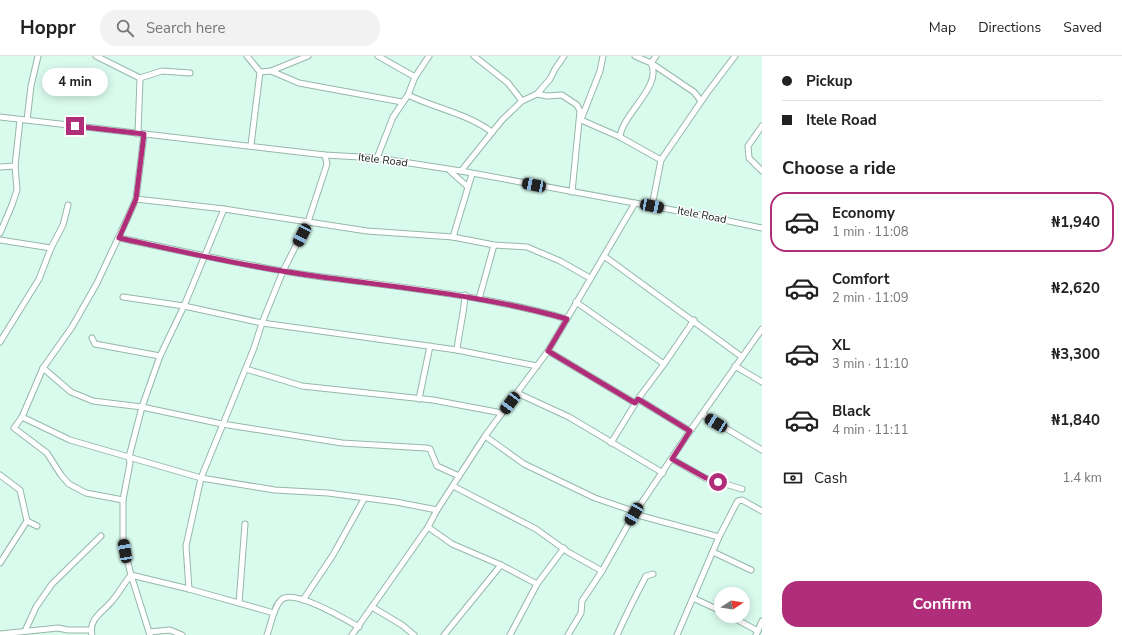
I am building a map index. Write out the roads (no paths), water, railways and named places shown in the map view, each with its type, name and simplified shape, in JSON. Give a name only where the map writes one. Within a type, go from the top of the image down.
[{"type":"street","points":[[27,120],[31,86],[38,56]]},
{"type":"street","points":[[96,56],[140,78],[162,70],[190,73]]},
{"type":"street","points":[[247,56],[260,72],[251,145]]},
{"type":"street","points":[[260,72],[270,71],[308,56]]},
{"type":"street","points":[[378,56],[415,77]]},
{"type":"street","points":[[377,158],[393,117],[408,95],[415,77],[429,56]]},
{"type":"street","points":[[475,56],[508,83],[522,101]]},
{"type":"street","points":[[485,56],[485,64]]},
{"type":"street","points":[[461,171],[502,120],[522,101],[537,94],[550,79],[555,68],[564,56]]},
{"type":"street","points":[[581,120],[600,71],[603,56]]},
{"type":"street","points":[[651,63],[656,56]]},
{"type":"street","points":[[652,206],[661,160],[707,92],[735,56]]},
{"type":"street","points":[[634,57],[651,63],[694,92],[701,101]]},
{"type":"street","points":[[620,137],[627,121],[644,95],[653,77],[654,68],[651,63]]},
{"type":"street","points":[[270,71],[300,83],[402,102]]},
{"type":"street","points":[[138,134],[140,78]]},
{"type":"street","points":[[694,92],[707,92]]},
{"type":"street","points":[[537,94],[547,96],[562,95],[577,105],[580,111],[581,120],[572,192]]},
{"type":"street","points":[[408,95],[427,104],[467,117],[492,132]]},
{"type":"street","name":"Itele Road","points":[[0,117],[328,155],[377,158],[450,171],[461,171],[762,228]]},
{"type":"street","points":[[0,233],[17,190],[15,166],[20,120]]},
{"type":"street","points":[[581,120],[620,137],[661,160]]},
{"type":"street","points":[[762,126],[748,146],[749,158],[762,171]]},
{"type":"street","points":[[123,500],[86,493],[65,480],[47,453],[14,428],[22,417],[43,368],[75,320],[97,283],[119,238],[136,199],[144,134]]},
{"type":"street","points":[[189,589],[186,546],[201,478],[222,424],[246,370],[262,323],[283,271],[308,222],[327,164],[328,155]]},
{"type":"street","points":[[0,167],[15,166]]},
{"type":"street","points":[[450,171],[468,187]]},
{"type":"street","points":[[453,237],[472,174]]},
{"type":"street","points":[[136,199],[224,209],[367,231],[453,237],[494,245],[527,247],[560,261],[590,278]]},
{"type":"street","points":[[352,635],[428,527],[437,510],[486,436],[548,351],[635,203]]},
{"type":"street","points":[[0,342],[39,279],[51,248],[63,225],[68,205]]},
{"type":"street","points":[[182,635],[170,630],[150,634],[131,575],[123,543],[123,500],[130,462],[129,457],[142,407],[160,356],[184,306],[224,209]]},
{"type":"street","points":[[119,238],[283,271],[465,295],[479,299],[522,306],[567,319]]},
{"type":"street","points":[[0,240],[51,248]]},
{"type":"street","points":[[479,299],[494,245]]},
{"type":"street","points":[[604,256],[694,320],[742,357]]},
{"type":"street","points":[[457,350],[459,333],[464,317],[465,295]]},
{"type":"street","points":[[123,297],[184,306],[262,323],[457,350],[537,366]]},
{"type":"street","points":[[576,302],[664,364]]},
{"type":"street","points":[[611,443],[636,401],[664,364],[694,320]]},
{"type":"street","points":[[568,635],[581,613],[582,601],[602,571],[635,513],[690,431],[762,329]]},
{"type":"street","points":[[92,338],[95,344],[160,356]]},
{"type":"street","points":[[419,399],[430,346]]},
{"type":"street","points":[[548,351],[690,431]]},
{"type":"street","points":[[735,366],[762,382]]},
{"type":"street","points":[[43,368],[71,392],[83,398],[104,403],[142,407],[222,424],[342,443],[426,448],[430,450],[437,466],[459,476]]},
{"type":"street","points":[[246,370],[302,386],[419,399],[502,413]]},
{"type":"street","points":[[518,393],[569,417],[663,473]]},
{"type":"street","points":[[702,414],[762,450]]},
{"type":"street","points":[[22,417],[70,440],[201,478],[275,490],[328,493],[364,499],[396,502],[437,510]]},
{"type":"street","points":[[486,436],[524,464],[595,498],[635,513],[719,537]]},
{"type":"street","points":[[672,459],[706,478],[742,489]]},
{"type":"street","points":[[0,474],[20,490],[27,521],[0,563]]},
{"type":"street","points":[[453,486],[536,529],[602,571]]},
{"type":"street","points":[[303,600],[332,555],[364,499]]},
{"type":"street","points":[[677,635],[719,537],[738,501],[742,500],[762,511]]},
{"type":"street","points":[[27,521],[37,526]]},
{"type":"street","points":[[239,603],[245,524]]},
{"type":"street","points":[[428,527],[452,544],[501,565],[537,584]]},
{"type":"street","points":[[25,631],[36,607],[52,584],[101,536]]},
{"type":"street","points":[[510,635],[537,584],[564,548]]},
{"type":"street","points":[[713,552],[751,570]]},
{"type":"street","points":[[444,635],[501,565]]},
{"type":"street","points":[[617,635],[646,576],[653,574]]},
{"type":"street","points":[[131,575],[189,589],[274,613]]},
{"type":"street","points":[[0,634],[58,628],[91,632],[94,620],[113,600],[121,586],[131,575]]},
{"type":"street","points":[[267,635],[274,613],[280,601],[291,597],[303,600],[358,627]]},
{"type":"street","points":[[693,598],[714,608]]},
{"type":"street","points":[[372,607],[402,625],[414,635]]},
{"type":"street","points":[[741,623],[757,633],[762,621]]}]
